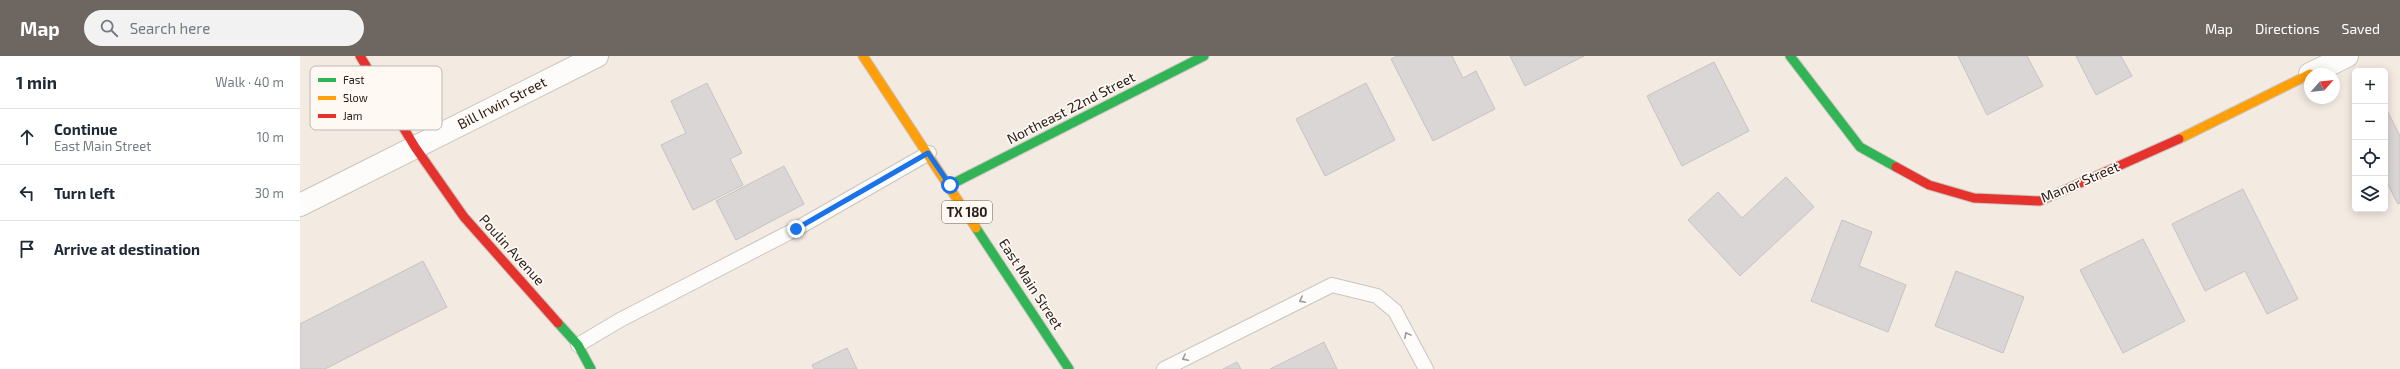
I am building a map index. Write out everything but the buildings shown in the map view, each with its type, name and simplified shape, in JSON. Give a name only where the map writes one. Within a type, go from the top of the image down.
[{"type":"street","name":"Poulin Avenue","points":[[360,56],[366,66]]},
{"type":"street","name":"Bill Irwin Street","points":[[300,205],[597,56]]},
{"type":"street","name":"East Main Street","points":[[863,56],[950,185],[1069,369]]},
{"type":"street","name":"Northeast 22nd Street","points":[[950,185],[1204,56]]},
{"type":"street","name":"Manor Street","points":[[1790,56],[1860,147],[1929,186],[1974,198],[2040,201],[2188,135],[2304,77]]},
{"type":"street","name":"Manor Street","points":[[2322,68],[2347,56]]},
{"type":"street","name":"Poulin Avenue","points":[[405,130],[464,218],[578,345],[591,369]]},
{"type":"lane","points":[[578,345],[620,320],[796,229],[928,153]]},
{"type":"lane","points":[[1164,369],[1332,285],[1377,296],[1395,311],[1426,369]]},
{"type":"traffic: fast","points":[[950,185],[1204,56]]},
{"type":"traffic: fast","points":[[1790,56],[1860,147],[1896,167]]},
{"type":"traffic: fast","points":[[976,228],[1069,369]]},
{"type":"traffic: fast","points":[[558,323],[578,345],[591,369]]},
{"type":"traffic: slow","points":[[863,56],[976,228]]},
{"type":"traffic: slow","points":[[2179,139],[2304,77]]},
{"type":"traffic: jam","points":[[360,56],[366,66]]},
{"type":"traffic: jam","points":[[405,130],[464,217],[558,323]]},
{"type":"traffic: jam","points":[[1896,167],[1929,185],[1974,198],[2040,201],[2179,139]]},
{"type":"route","points":[[796,229],[928,153],[950,185]]}]
